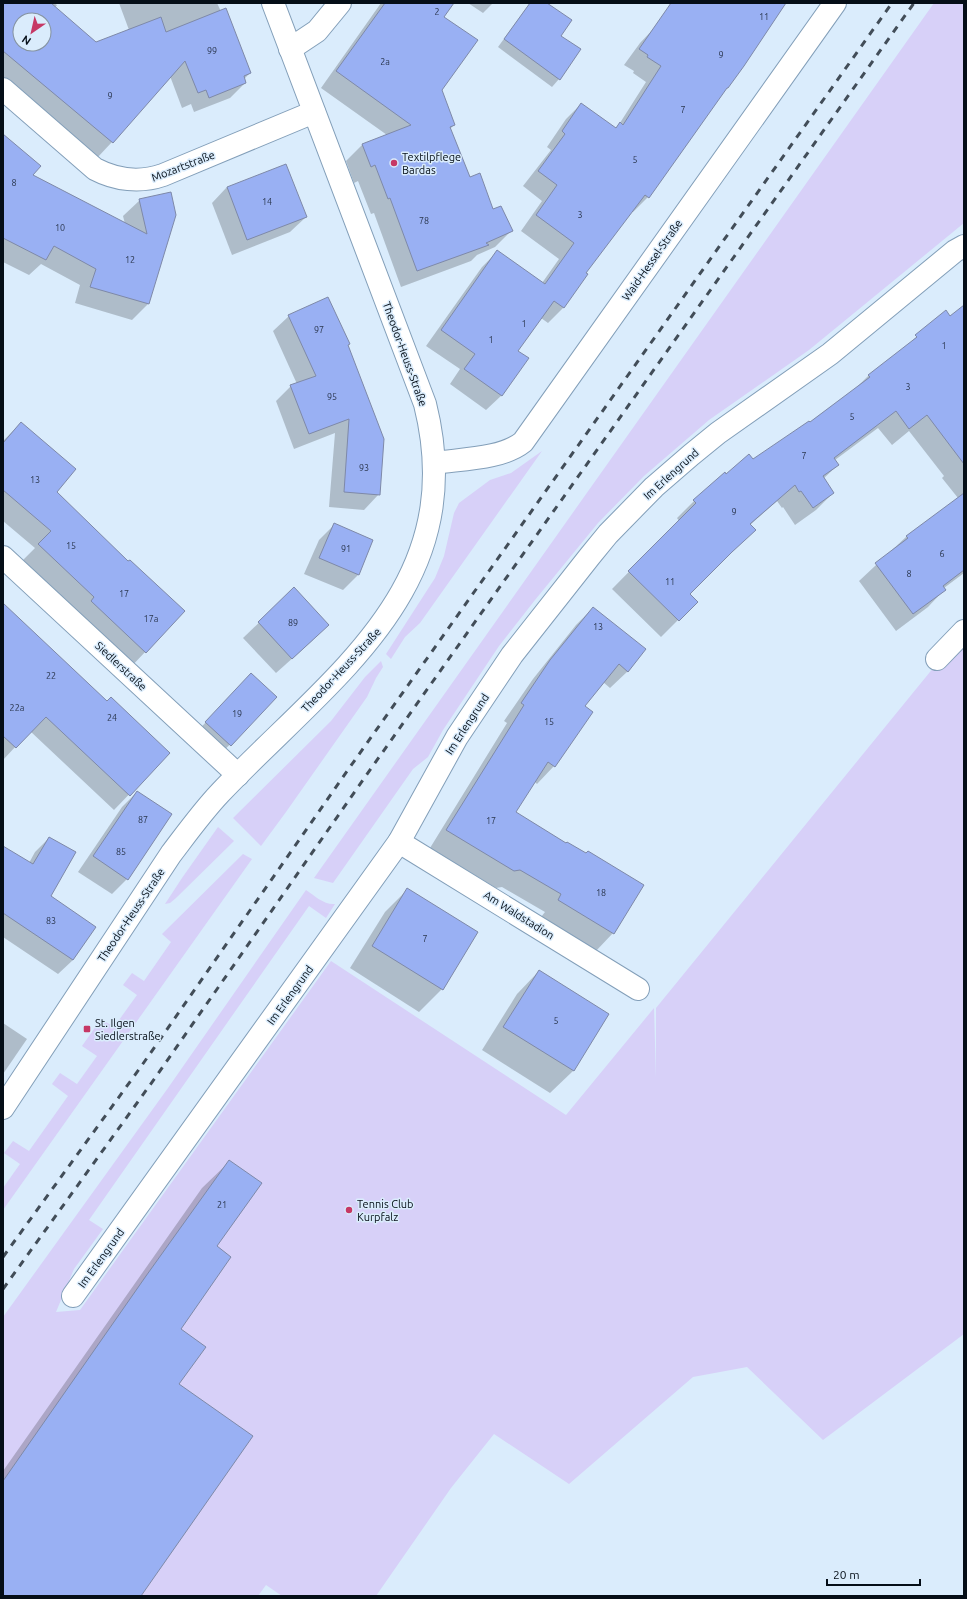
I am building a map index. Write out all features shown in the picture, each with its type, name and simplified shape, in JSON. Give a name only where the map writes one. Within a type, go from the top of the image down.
[{"type":"street","name":"Theodor-Heuss-Straße","points":[[3,1108],[171,854],[207,807],[340,672],[381,626],[412,574],[430,521],[435,463],[430,424],[425,404],[273,3]]},
{"type":"street","points":[[290,49],[317,31],[340,3]]},
{"type":"street","name":"Waid-Hessel-Straße","points":[[435,463],[477,458],[503,452],[514,448],[523,442],[835,3]]},
{"type":"street","name":"Mozartstraße","points":[[3,89],[95,169],[109,175],[131,180],[148,179],[163,175],[314,112]]},
{"type":"street","name":"Im Erlengrund","points":[[73,1296],[400,842],[457,737],[512,655],[608,534],[654,488],[718,433],[830,354],[961,253]]},
{"type":"street","name":"Siedlerstraße","points":[[3,557],[238,775]]},
{"type":"street","points":[[937,659],[964,631]]},
{"type":"street","name":"Am Waldstadion","points":[[400,842],[638,989]]},
{"type":"shaded area","points":[[934,3],[964,3],[964,223],[809,350],[709,420],[644,476],[598,523],[499,646],[443,730],[428,757],[413,769],[333,883],[314,878]]},
{"type":"shaded area","points":[[542,451],[420,623],[405,637],[391,659],[386,654],[435,578],[444,556],[454,513],[459,503],[490,480],[511,473]]},
{"type":"shaded area","points":[[964,646],[964,1334],[823,1440],[747,1367],[693,1377],[569,1484],[494,1434],[451,1488],[376,1596],[282,1596],[266,1585],[258,1596],[3,1596],[3,1317],[168,1088],[306,890],[323,902],[335,904],[326,918],[309,906],[89,1220],[103,1229],[74,1269],[56,1312],[80,1310],[331,961],[566,1115],[654,1008],[656,1078],[656,1008],[934,667]]},
{"type":"shaded area","points":[[381,661],[383,667],[367,697],[261,846],[233,818],[331,721],[365,677]]},
{"type":"shaded area","points":[[218,827],[234,841],[176,898],[170,903],[165,904],[182,878]]},
{"type":"shaded area","points":[[243,854],[252,859],[3,1210],[3,1188],[20,1164],[4,1153],[13,1141],[29,1151],[68,1096],[52,1084],[60,1073],[77,1084],[97,1056],[82,1046],[101,1019],[114,1027],[137,995],[123,985],[132,973],[144,981],[171,942],[162,934]]},
{"type":"building","points":[[3,3],[51,3],[96,42],[161,17],[166,32],[226,8],[251,73],[244,76],[246,83],[209,98],[206,90],[198,93],[185,61],[113,143],[3,51]]},
{"type":"building","points":[[385,3],[454,3],[444,17],[478,40],[442,90],[455,125],[450,127],[470,177],[480,173],[493,209],[501,206],[513,231],[486,243],[489,245],[417,271],[390,198],[388,199],[375,165],[371,167],[362,144],[411,125],[336,71]]},
{"type":"building","points":[[530,3],[547,3],[572,20],[561,36],[581,49],[560,80],[504,39]]},
{"type":"building","points":[[671,3],[786,3],[744,66],[649,198],[645,195],[586,273],[588,274],[564,308],[554,301],[518,351],[529,358],[502,396],[464,369],[475,354],[441,330],[497,250],[545,284],[574,243],[536,215],[557,185],[538,171],[565,134],[562,131],[581,103],[616,128],[620,122],[623,125],[661,66],[647,57],[648,55],[639,49]]},
{"type":"building","points":[[3,134],[41,166],[33,175],[147,234],[139,199],[171,192],[176,215],[149,304],[90,287],[96,269],[54,246],[46,260],[3,238]]},
{"type":"building","points":[[286,164],[307,217],[247,240],[227,187]]},
{"type":"building","points":[[328,297],[350,344],[348,345],[384,439],[380,495],[344,492],[349,419],[309,434],[290,385],[316,376],[288,315]]},
{"type":"building","points":[[964,305],[964,464],[927,415],[909,429],[896,411],[834,458],[839,465],[823,476],[834,493],[813,508],[795,485],[750,524],[756,530],[690,594],[698,602],[679,621],[628,571],[696,503],[693,500],[725,472],[726,474],[749,454],[753,459],[809,421],[810,422],[870,377],[868,375],[917,337],[915,335],[946,310],[950,316]]},
{"type":"building","points":[[21,422],[76,469],[57,492],[128,561],[130,560],[185,611],[146,653],[91,601],[94,597],[38,544],[51,531],[3,490],[3,443]]},
{"type":"building","points":[[964,493],[964,570],[943,586],[946,590],[913,614],[875,563],[908,538],[906,536]]},
{"type":"building","points":[[334,523],[373,540],[359,575],[319,558]]},
{"type":"building","points":[[294,587],[329,625],[292,659],[258,622]]},
{"type":"building","points":[[3,603],[107,701],[111,697],[170,753],[130,796],[46,717],[16,748],[3,736]]},
{"type":"building","points":[[593,607],[646,649],[628,672],[619,664],[585,706],[593,712],[555,767],[548,762],[516,812],[566,843],[567,842],[586,853],[588,851],[644,885],[614,934],[558,900],[561,894],[520,870],[514,871],[446,830],[524,705],[521,703],[550,660]]},
{"type":"building","points":[[251,673],[277,697],[231,746],[205,722]]},
{"type":"building","points":[[137,791],[172,814],[128,880],[93,856]]},
{"type":"building","points":[[49,837],[76,852],[51,896],[96,927],[73,960],[3,913],[3,846],[33,864]]},
{"type":"building","points":[[407,888],[478,932],[443,990],[372,946]]},
{"type":"building","points":[[539,970],[609,1014],[574,1071],[503,1027]]},
{"type":"building","points":[[229,1160],[262,1183],[217,1246],[231,1257],[181,1329],[206,1347],[179,1384],[253,1436],[141,1596],[3,1596],[3,1481]]},
{"type":"railway","points":[[3,1257],[140,1068],[350,767],[892,3]]},
{"type":"railway","points":[[3,1289],[155,1078],[365,777],[914,3]]},
{"type":"place","name":"Textilpflege Bardas","points":[[394,163]]},
{"type":"place","name":"St. Ilgen Siedlerstraße","points":[[87,1029]]},
{"type":"place","name":"Tennis Club Kurpfalz","points":[[349,1210]]}]
